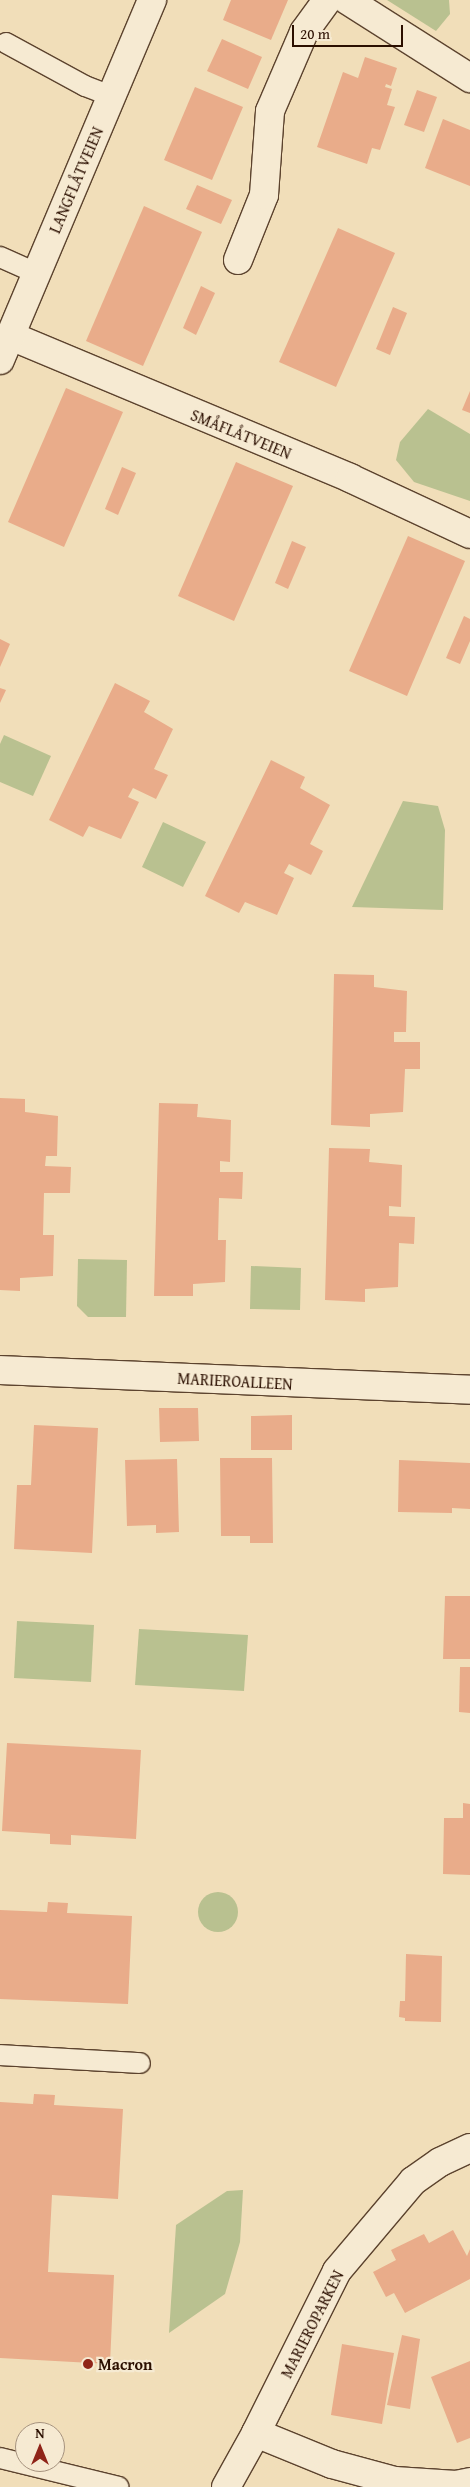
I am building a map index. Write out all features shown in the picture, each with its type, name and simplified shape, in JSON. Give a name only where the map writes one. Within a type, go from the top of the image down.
[{"type":"street","name":"LANGFLÅTVEIEN","points":[[6,348],[152,0]]},
{"type":"street","points":[[238,260],[264,195],[270,112],[304,32],[327,0]]},
{"type":"street","points":[[347,0],[470,78]]},
{"type":"street","name":"SMÅFLÅTVEIEN","points":[[6,348],[350,478],[470,534]]},
{"type":"street","name":"MARIEROALLEEN","points":[[0,1370],[470,1390]]},
{"type":"street","name":"MARIEROPARKEN","points":[[226,2487],[256,2433],[337,2271],[413,2181],[440,2162],[470,2148]]},
{"type":"street","points":[[256,2433],[332,2464],[395,2482],[456,2485],[470,2482]]},
{"type":"lane","points":[[6,43],[85,86],[112,96]]},
{"type":"lane","points":[[0,257],[38,274]]},
{"type":"lane","points":[[0,2055],[140,2063]]},
{"type":"lane","points":[[0,2458],[119,2487]]},
{"type":"green space","points":[[387,0],[449,0],[450,14],[436,31]]},
{"type":"green space","points":[[428,409],[470,434],[470,501],[414,482],[396,460],[400,442]]},
{"type":"green space","points":[[4,735],[51,756],[33,796],[0,782],[0,744]]},
{"type":"green space","points":[[403,801],[438,806],[445,830],[443,910],[352,907]]},
{"type":"green space","points":[[163,822],[206,842],[183,887],[142,867]]},
{"type":"green space","points":[[78,1259],[127,1260],[126,1317],[88,1317],[77,1306]]},
{"type":"green space","points":[[251,1266],[301,1268],[300,1310],[250,1309]]},
{"type":"green space","points":[[17,1621],[94,1625],[91,1682],[14,1678]]},
{"type":"green space","points":[[139,1629],[248,1635],[244,1691],[135,1685]]},
{"type":"green space","points":[[222,1892],[229,1895],[235,1901],[238,1912],[237,1920],[229,1929],[222,1932],[214,1932],[207,1929],[199,1920],[198,1908],[201,1901],[210,1893]]},
{"type":"green space","points":[[243,2190],[240,2242],[225,2294],[169,2333],[176,2225],[227,2191]]},
{"type":"building","points":[[231,0],[288,0],[271,40],[223,20]]},
{"type":"building","points":[[222,39],[262,57],[248,89],[207,71]]},
{"type":"building","points":[[365,57],[397,68],[391,86],[386,84],[385,87],[392,89],[387,105],[395,107],[380,150],[372,148],[367,164],[317,147],[343,72],[358,78]]},
{"type":"building","points":[[195,87],[243,107],[212,180],[164,160]]},
{"type":"building","points":[[417,90],[437,97],[424,132],[404,125]]},
{"type":"building","points":[[443,119],[470,130],[470,186],[425,168]]},
{"type":"building","points":[[197,185],[232,200],[221,224],[186,209]]},
{"type":"building","points":[[144,206],[202,232],[143,366],[86,341]]},
{"type":"building","points":[[338,228],[395,253],[336,387],[279,362]]},
{"type":"building","points":[[201,286],[215,293],[196,335],[183,328]]},
{"type":"building","points":[[393,307],[407,313],[390,355],[376,349]]},
{"type":"building","points":[[66,388],[123,412],[64,547],[8,522]]},
{"type":"building","points":[[470,391],[470,413],[462,410]]},
{"type":"building","points":[[236,462],[293,486],[234,621],[178,596]]},
{"type":"building","points":[[122,467],[136,473],[118,515],[105,509]]},
{"type":"building","points":[[408,536],[465,561],[407,696],[349,671]]},
{"type":"building","points":[[292,541],[306,547],[288,589],[275,583]]},
{"type":"building","points":[[464,616],[470,619],[470,641],[460,664],[446,658]]},
{"type":"building","points":[[0,639],[10,644],[0,667]]},
{"type":"building","points":[[115,683],[150,701],[144,712],[173,729],[154,769],[168,775],[156,799],[133,788],[128,797],[139,802],[121,839],[89,826],[83,837],[49,820]]},
{"type":"building","points":[[0,688],[6,690],[0,703]]},
{"type":"building","points":[[271,760],[305,777],[300,788],[330,805],[310,844],[323,851],[311,875],[289,864],[284,873],[294,878],[277,915],[245,902],[239,913],[205,896]]},
{"type":"building","points":[[334,974],[374,975],[374,987],[407,991],[406,1032],[394,1032],[394,1042],[420,1042],[420,1069],[405,1069],[403,1112],[370,1114],[370,1127],[331,1125]]},
{"type":"building","points":[[0,1098],[25,1099],[25,1112],[58,1116],[57,1156],[46,1156],[45,1166],[71,1167],[70,1193],[44,1193],[43,1235],[54,1235],[53,1276],[20,1278],[20,1291],[0,1290]]},
{"type":"building","points":[[159,1103],[198,1104],[197,1117],[231,1120],[230,1162],[220,1161],[220,1172],[243,1172],[242,1199],[219,1198],[218,1240],[226,1240],[225,1282],[193,1284],[193,1296],[154,1296]]},
{"type":"building","points":[[329,1148],[370,1149],[369,1162],[402,1165],[401,1207],[389,1206],[389,1216],[415,1217],[414,1244],[399,1243],[398,1287],[365,1289],[365,1302],[325,1300]]},
{"type":"building","points":[[159,1408],[198,1408],[199,1441],[160,1442]]},
{"type":"building","points":[[292,1415],[292,1450],[251,1450],[251,1416]]},
{"type":"building","points":[[34,1425],[98,1428],[92,1553],[14,1549],[17,1485],[31,1485]]},
{"type":"building","points":[[220,1458],[272,1458],[273,1543],[250,1543],[250,1536],[221,1536]]},
{"type":"building","points":[[177,1459],[179,1532],[156,1533],[156,1525],[127,1526],[125,1460]]},
{"type":"building","points":[[399,1460],[470,1463],[470,1509],[452,1508],[452,1513],[398,1512]]},
{"type":"building","points":[[445,1596],[470,1596],[470,1659],[443,1659]]},
{"type":"building","points":[[460,1667],[470,1667],[470,1713],[459,1712]]},
{"type":"building","points":[[7,1743],[141,1750],[136,1839],[71,1835],[71,1845],[50,1844],[50,1834],[2,1831]]},
{"type":"building","points":[[463,1803],[470,1804],[470,1875],[443,1874],[444,1818],[463,1818]]},
{"type":"building","points":[[48,1902],[68,1903],[67,1913],[132,1916],[128,2004],[0,1999],[0,1910],[47,1912]]},
{"type":"building","points":[[406,1954],[442,1956],[441,2022],[405,2021],[405,2018],[399,2017],[400,2001],[405,2001]]},
{"type":"building","points":[[34,2094],[55,2095],[54,2105],[123,2109],[118,2199],[52,2195],[48,2272],[114,2275],[110,2364],[0,2358],[0,2102],[33,2104]]},
{"type":"building","points":[[453,2230],[467,2256],[470,2249],[470,2279],[405,2313],[394,2293],[386,2297],[373,2272],[396,2260],[391,2250],[424,2234],[429,2243]]},
{"type":"building","points":[[402,2335],[420,2339],[410,2409],[387,2405]]},
{"type":"building","points":[[342,2344],[394,2353],[382,2424],[331,2415]]},
{"type":"building","points":[[470,2361],[470,2438],[457,2443],[431,2377]]},
{"type":"place","name":"Macron","points":[[88,2364]]}]
